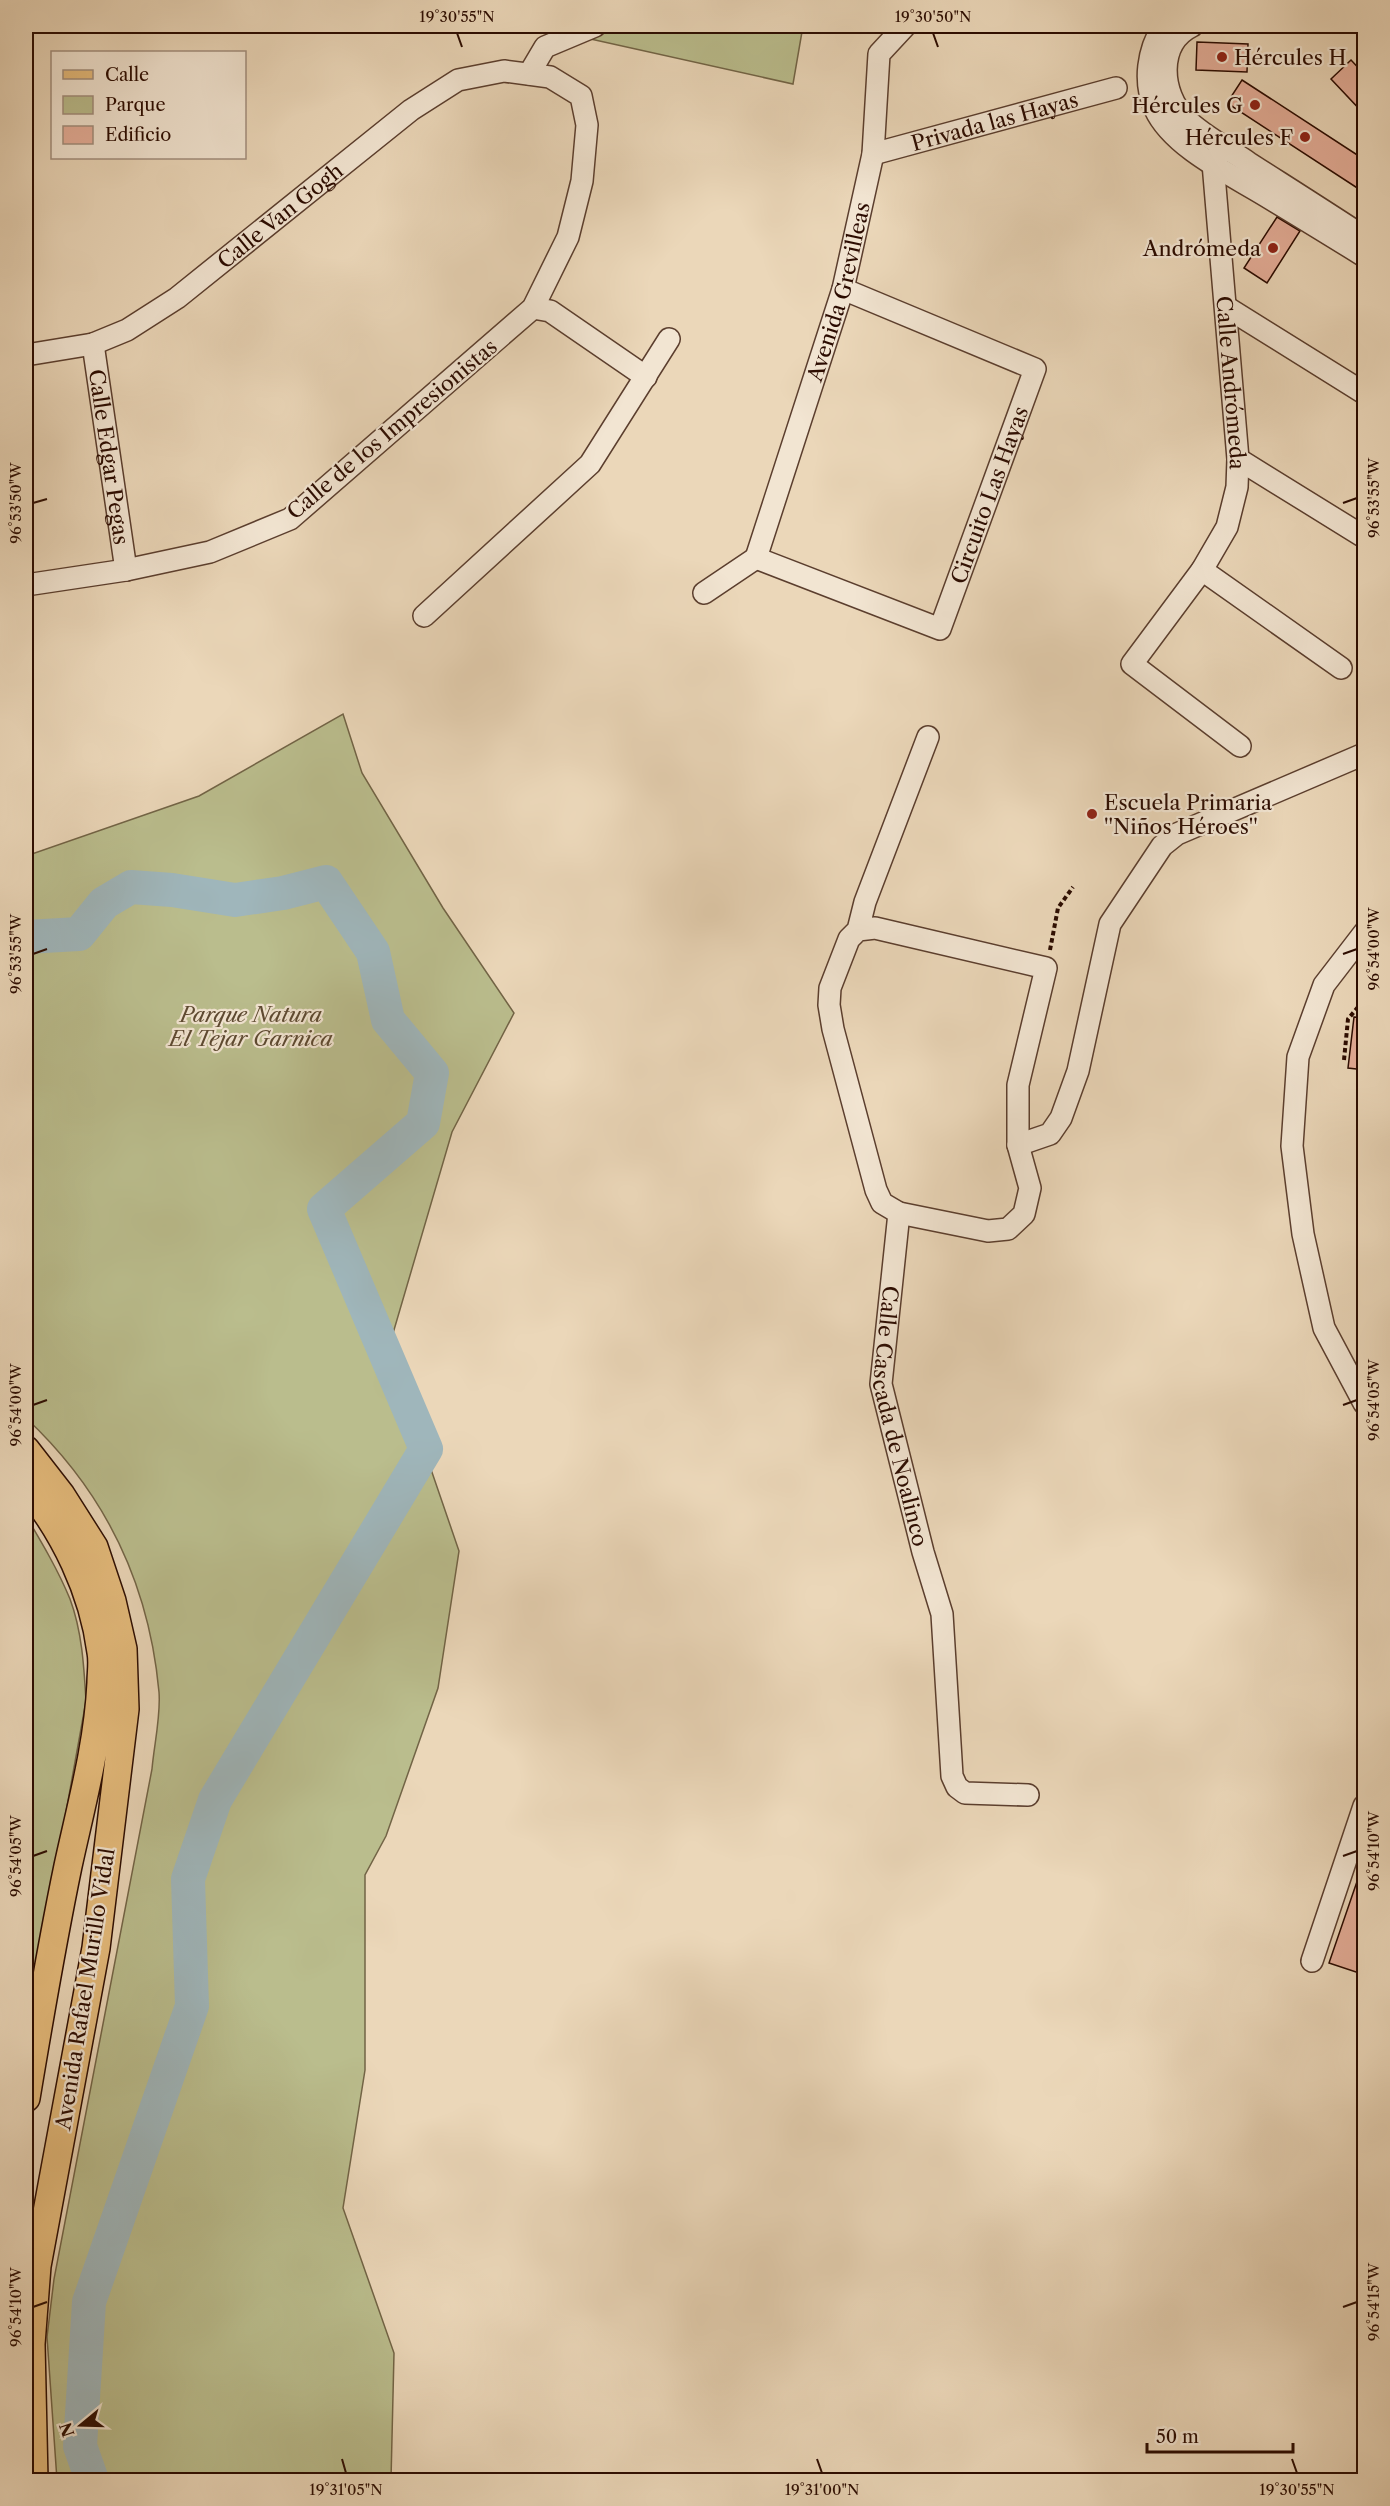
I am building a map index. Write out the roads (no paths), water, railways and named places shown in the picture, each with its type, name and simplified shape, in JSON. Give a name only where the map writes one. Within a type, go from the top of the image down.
[{"type":"main road","name":"Avenida Rafael Murillo Vidal","points":[[26,1450],[62,1495],[94,1547],[112,1600],[123,1649],[125,1709],[96,1948],[37,2266],[31,2344],[34,2481]]},
{"type":"main road","name":"Avenida Rafael Murillo Vidal","points":[[26,1485],[43,1506],[73,1557],[91,1605],[102,1653],[100,1703],[93,1752],[57,1917],[26,2098]]},
{"type":"street","points":[[529,74],[545,47],[595,26]]},
{"type":"street","name":"Avenida Grevilleas","points":[[756,558],[843,289],[873,154],[879,54],[904,26]]},
{"type":"street","points":[[1163,26],[1153,42],[1148,67],[1149,87],[1155,109],[1170,131],[1219,155],[1365,237]]},
{"type":"street","points":[[1192,26],[1182,30],[1168,49],[1165,77],[1172,99],[1185,118],[1219,155],[1365,256]]},
{"type":"street","name":"Calle Van Gogh","points":[[26,355],[93,344],[127,330],[177,298],[402,117],[458,80],[504,71],[529,74],[550,77],[581,96]]},
{"type":"street","name":"Privada las Hayas","points":[[873,154],[1116,88]]},
{"type":"street","name":"Calle de los Impresionistas","points":[[26,585],[126,570],[210,552],[290,519],[533,308],[568,237],[582,181],[587,125],[581,96]]},
{"type":"street","name":"Calle Andrómeda","points":[[1219,155],[1226,307],[1238,459],[1237,487],[1227,527],[1202,570],[1132,664],[1240,746]]},
{"type":"street","name":"Circuito Las Hayas","points":[[756,558],[940,629],[1035,369],[843,289]]},
{"type":"street","points":[[1226,307],[1365,393]]},
{"type":"street","points":[[533,308],[550,311],[646,377]]},
{"type":"street","points":[[424,616],[590,464],[669,339]]},
{"type":"street","name":"Calle Edgar Pegas","points":[[93,344],[126,570]]},
{"type":"street","points":[[1238,459],[1365,537]]},
{"type":"street","points":[[704,593],[756,558]]},
{"type":"street","points":[[1202,570],[1341,668]]},
{"type":"street","points":[[858,930],[875,928],[1046,968],[1018,1085],[1018,1145],[1030,1188],[1024,1214],[1008,1229],[988,1232],[899,1213],[882,1203],[876,1190],[833,1029],[829,1005],[830,988],[849,939],[858,930],[865,902],[928,737]]},
{"type":"street","points":[[1018,1145],[1050,1134],[1061,1118],[1078,1071],[1110,924],[1162,846],[1177,834],[1365,754]]},
{"type":"street","points":[[1365,933],[1324,985],[1298,1057],[1292,1146],[1303,1234],[1324,1328],[1365,1403]]},
{"type":"street","name":"Calle Cascada de Noalinco","points":[[899,1213],[881,1384],[923,1552],[942,1614],[952,1776],[957,1787],[965,1793],[1028,1795]]},
{"type":"street","points":[[1312,1961],[1365,1806]]},
{"type":"waterway","points":[[26,937],[79,934],[104,903],[131,887],[172,890],[235,900],[283,893],[326,882],[373,952],[388,1020],[432,1073],[423,1123],[324,1209],[426,1449],[215,1800],[188,1879],[192,2006],[89,2302],[80,2446],[92,2480]]},
{"type":"place","name":"Hércules H","points":[[1222,57]]},
{"type":"place","name":"Hércules G","points":[[1255,105]]},
{"type":"place","name":"Hércules F","points":[[1305,137]]},
{"type":"place","name":"Andrómeda","points":[[1273,248]]},
{"type":"place","name":"Escuela Primaria ''Niños Héroes''","points":[[1092,814]]},
{"type":"park label","name":"Parque Natura El Tejar Garnica","points":[[251,1026]]}]
